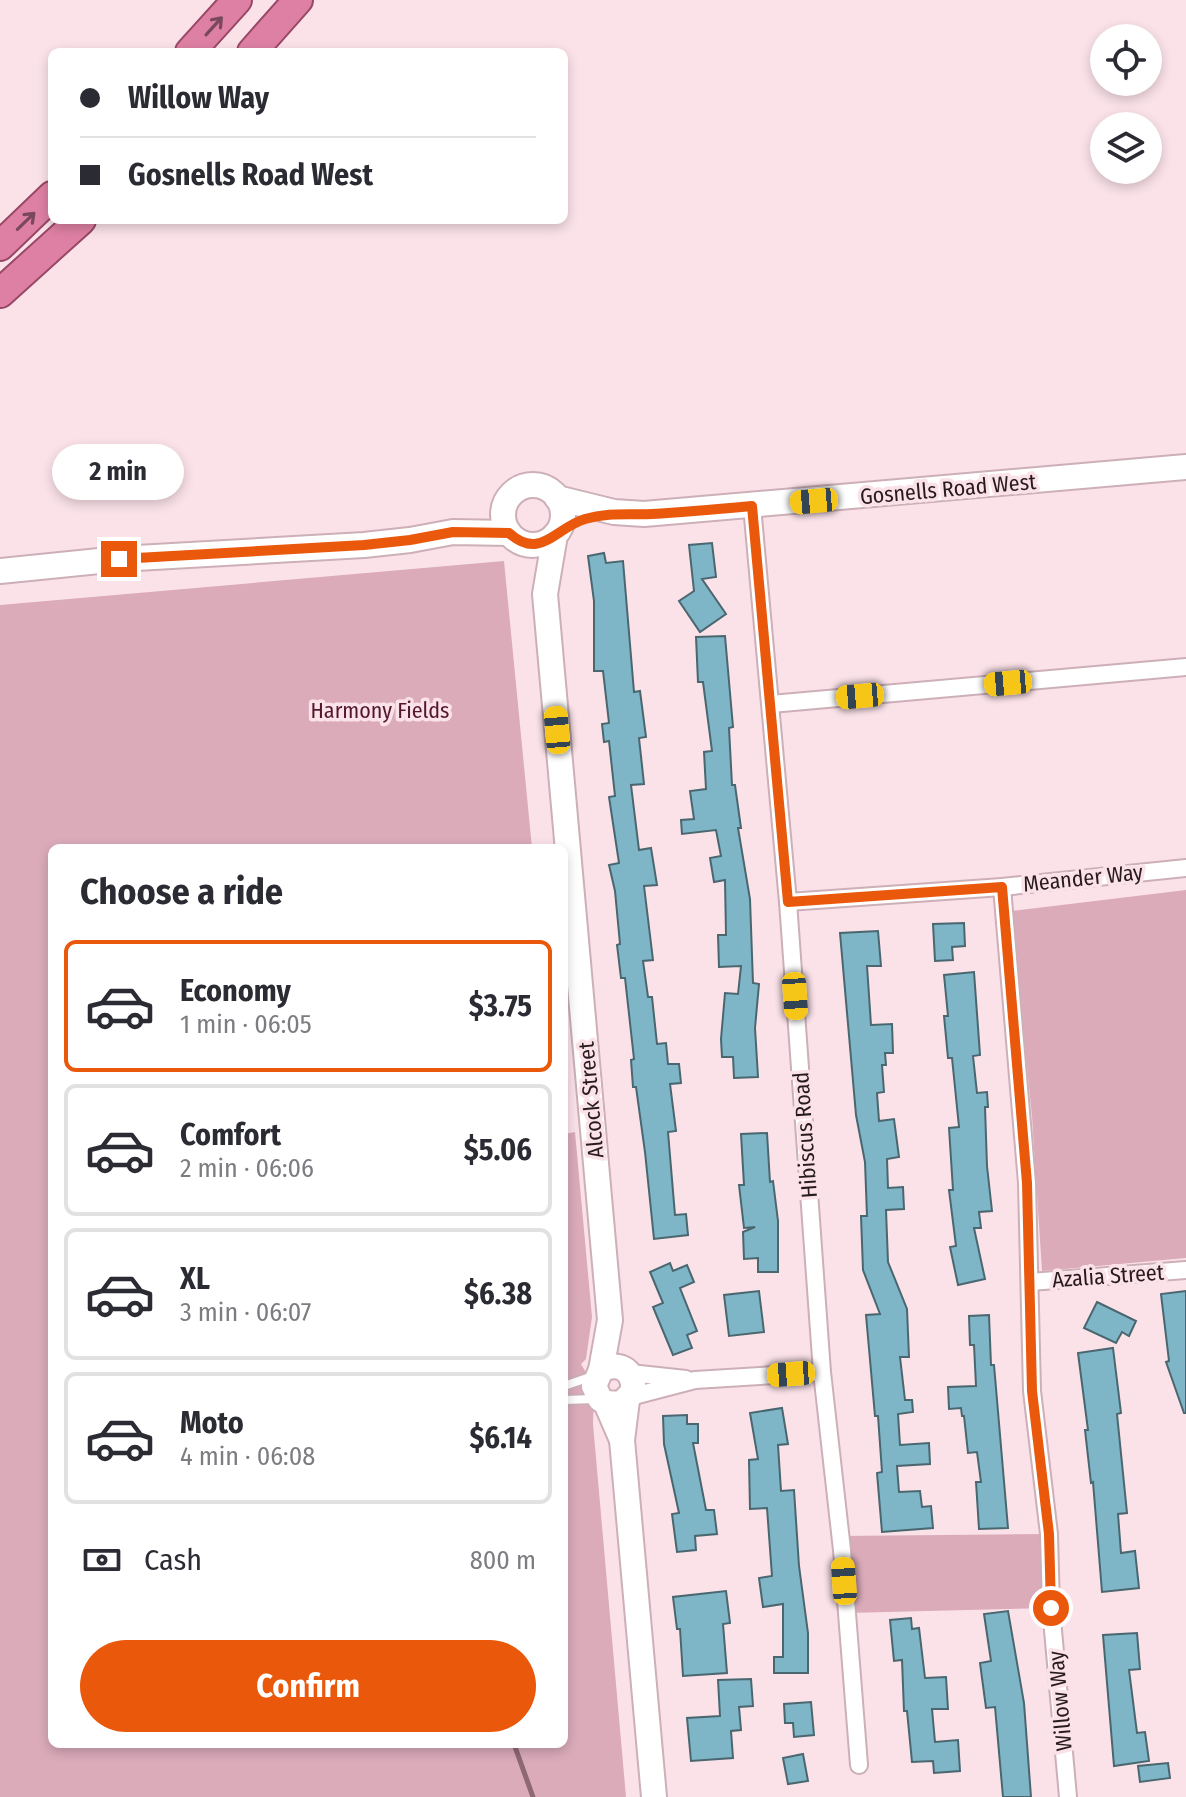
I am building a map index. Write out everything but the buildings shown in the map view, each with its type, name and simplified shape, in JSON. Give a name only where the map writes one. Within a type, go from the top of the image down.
[{"type":"highway","points":[[194,48],[237,0]]},
{"type":"highway","points":[[256,48],[298,0]]},
{"type":"highway","points":[[0,246],[48,200]]},
{"type":"highway","points":[[0,293],[77,224]]},
{"type":"highway","points":[[0,312],[58,243]]},
{"type":"main road","name":"Gosnells Road West","points":[[453,532],[506,502],[521,488],[531,485],[541,486],[557,498],[614,512],[644,514],[1186,467]]},
{"type":"main road","points":[[557,498],[562,514],[557,532]]},
{"type":"main road","points":[[506,502],[503,518],[512,536]]},
{"type":"main road","name":"Gosnells Road West","points":[[0,571],[119,559],[364,545],[453,532],[512,536],[532,545],[541,544],[583,519],[614,512]]},
{"type":"main road","name":"Alcock Street","points":[[557,532],[545,594],[567,844]]},
{"type":"main road","name":"Alcock Street","points":[[512,536],[545,594]]},
{"type":"main road","name":"Alcock Street","points":[[568,851],[614,1386]]},
{"type":"main road","points":[[614,1386],[622,1440],[654,1797]]},
{"type":"street","name":"Hibiscus Road","points":[[752,506],[788,902],[822,1372],[842,1550],[859,1765]]},
{"type":"street","points":[[771,704],[1186,667]]},
{"type":"street","name":"Meander Way","points":[[788,902],[1002,887],[1186,868]]},
{"type":"street","name":"Willow Way","points":[[1002,887],[1027,1183],[1032,1391],[1049,1534],[1051,1608],[1068,1797]]},
{"type":"street","name":"Azalia Street","points":[[1030,1282],[1186,1270]]},
{"type":"street","points":[[614,1386],[822,1372]]},
{"type":"street","points":[[614,1386],[695,1380]]},
{"type":"lane","points":[[568,1386],[614,1386]]},
{"type":"lane","points":[[568,1399],[614,1386]]},
{"type":"green space","name":"Harmony Fields","points":[[504,561],[532,844],[48,844],[48,1748],[568,1748],[568,1133],[575,1132],[592,1317],[586,1359],[581,1364],[594,1386],[593,1424],[626,1797],[0,1797],[0,605]]},
{"type":"green space","points":[[1186,890],[1186,1258],[1042,1271],[1032,1116],[1011,911]]},
{"type":"green space","points":[[1049,1534],[1051,1608],[846,1613],[839,1536]]},
{"type":"waterway","points":[[515,1748],[533,1797]]},
{"type":"route","points":[[119,559],[364,545],[453,532],[509,533],[516,540],[532,545],[541,544],[558,530],[583,519],[614,512],[644,514],[752,506],[788,902],[1002,887],[1027,1183],[1032,1391],[1049,1534],[1051,1608]]}]
